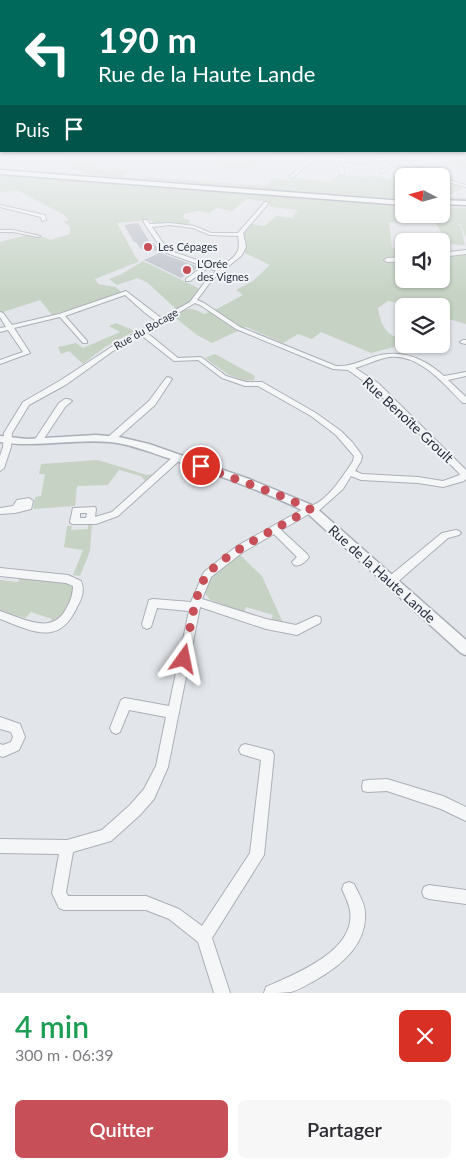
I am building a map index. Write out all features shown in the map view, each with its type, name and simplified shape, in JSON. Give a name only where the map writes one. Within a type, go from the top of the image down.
[{"type":"highway","points":[[450,204],[466,205]]},
{"type":"street","name":"Rue du Bocage","points":[[0,468],[3,440],[26,404],[64,382],[118,345],[194,301],[210,279],[242,251],[240,236],[243,229],[267,203]]},
{"type":"street","points":[[0,206],[43,216],[44,220]]},
{"type":"street","points":[[220,270],[166,251],[147,223],[194,227],[210,234],[240,236]]},
{"type":"street","points":[[0,231],[13,231],[38,236]]},
{"type":"street","points":[[450,254],[466,252]]},
{"type":"street","points":[[387,260],[395,260]]},
{"type":"street","points":[[188,280],[207,266]]},
{"type":"street","points":[[0,330],[62,314],[126,293],[146,311],[161,321]]},
{"type":"street","points":[[194,301],[202,304],[238,328],[336,368],[350,368],[384,355],[399,354],[420,360],[466,401]]},
{"type":"street","points":[[0,362],[27,353],[2,314]]},
{"type":"street","points":[[62,314],[85,342]]},
{"type":"street","points":[[0,846],[67,847],[106,836],[135,810],[149,794],[162,767],[196,604],[207,575],[240,549],[328,500],[350,472],[358,456],[339,431],[259,384],[246,384],[224,376],[199,358],[176,360],[142,332]]},
{"type":"street","name":"Rue Benoîte Groult","points":[[350,368],[375,385],[386,398],[463,472],[464,476],[461,479],[443,484],[418,480],[361,477],[350,472]]},
{"type":"street","points":[[442,379],[466,374]]},
{"type":"street","points":[[111,439],[152,403],[168,379]]},
{"type":"street","points":[[38,441],[62,405],[68,401]]},
{"type":"street","name":"Rue de la Haute Lande","points":[[3,440],[111,439],[135,443],[276,494],[311,511],[466,649]]},
{"type":"street","points":[[90,521],[103,520],[115,514],[177,458]]},
{"type":"street","points":[[0,511],[16,510]]},
{"type":"street","points":[[275,530],[304,557],[297,562]]},
{"type":"street","points":[[390,582],[445,535],[456,533]]},
{"type":"street","points":[[0,572],[68,579],[77,584],[79,591],[68,619],[58,628],[46,629],[0,615]]},
{"type":"street","points":[[147,624],[153,603],[196,604],[266,624],[297,630],[316,620]]},
{"type":"street","points":[[116,728],[125,704],[173,712]]},
{"type":"street","points":[[0,723],[16,728],[19,737],[15,746],[4,751],[0,750]]},
{"type":"street","points":[[204,937],[257,856],[268,755],[245,750]]},
{"type":"street","points":[[368,786],[387,784],[443,803],[466,814]]},
{"type":"street","points":[[67,847],[59,893],[64,903],[146,903],[174,914],[204,937],[222,993]]},
{"type":"street","points":[[272,993],[301,979],[341,955],[355,934],[358,913],[349,889]]},
{"type":"street","points":[[429,892],[466,897]]},
{"type":"green space","points":[[40,202],[243,202],[232,211],[216,208],[209,213],[197,211],[184,214],[183,218],[190,220],[189,224],[153,224],[151,220],[117,223],[138,262],[95,279],[98,284],[115,287],[122,292],[52,315],[40,300],[0,313],[0,242],[35,233],[50,240],[70,234],[70,227],[64,222],[69,220],[64,215]]},
{"type":"green space","points":[[270,202],[369,202],[395,204],[395,222],[389,222],[392,248],[395,248],[395,288],[450,288],[450,251],[466,250],[466,324],[450,319],[450,298],[395,298],[395,303],[388,301],[378,308],[386,330],[395,337],[395,347],[371,353],[321,332],[312,339],[298,334],[283,343],[246,327],[212,343],[197,335],[173,316],[188,309],[204,314],[243,295],[236,290],[253,281],[270,265],[245,253],[243,232],[251,224],[265,226],[276,216],[292,218],[298,210],[271,207]]},
{"type":"green space","points":[[450,207],[466,208],[466,238],[461,224],[457,224],[461,226],[465,245],[450,244],[450,233],[442,233],[436,224],[450,223]]},
{"type":"green space","points":[[143,261],[200,289],[191,301],[177,310],[148,283],[138,278],[117,285],[109,279],[120,275]]},
{"type":"green space","points":[[116,323],[135,331],[105,347],[83,364],[69,351],[61,354],[58,347],[76,343],[83,348],[120,332],[109,326]]},
{"type":"green space","points":[[215,354],[255,376],[254,380],[242,381],[229,375],[205,358]]},
{"type":"green space","points":[[98,460],[147,475],[153,474],[145,481],[141,476],[119,470],[108,485],[77,486],[75,506],[33,509],[35,497],[41,496],[45,474],[39,474],[41,464]]},
{"type":"green space","points":[[88,524],[92,524],[90,551],[80,576],[73,575],[83,550],[64,547],[67,526],[72,526],[71,530],[88,529]]},
{"type":"green space","points":[[240,555],[262,576],[283,623],[271,620],[273,615],[246,607],[244,612],[210,600],[203,590],[218,570]]},
{"type":"green space","points":[[20,577],[69,583],[74,590],[64,617],[49,625],[52,619],[31,612],[25,618],[0,611],[0,580],[18,582]]},
{"type":"building","points":[[138,223],[151,244],[154,243],[159,251],[141,249],[134,242],[124,225]]},
{"type":"building","points":[[162,252],[199,267],[181,278],[144,260]]},
{"type":"place","name":"Les Cépages","points":[[148,247]]},
{"type":"place","name":"L'Orée des Vignes","points":[[187,270]]},
{"type":"route","points":[[184,659],[199,590],[207,575],[240,549],[310,509],[284,497],[201,466]]}]
